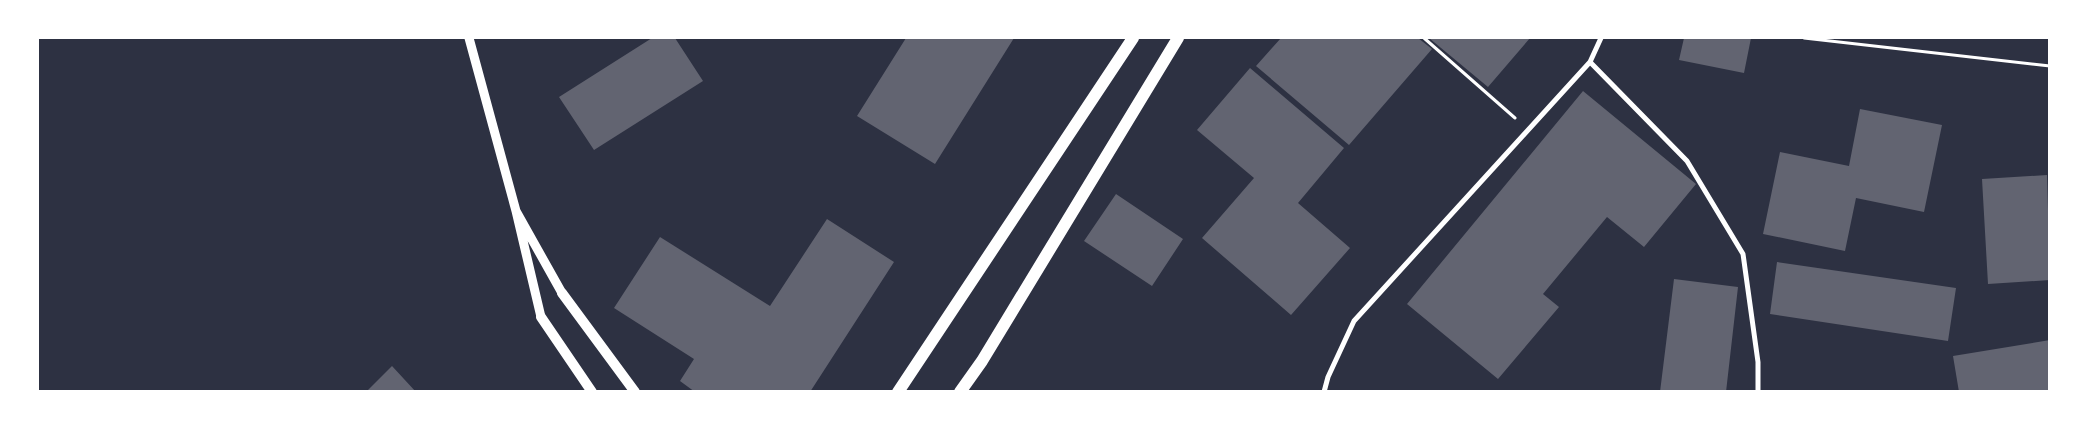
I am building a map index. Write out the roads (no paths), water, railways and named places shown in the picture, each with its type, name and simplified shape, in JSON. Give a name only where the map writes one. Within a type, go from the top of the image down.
[{"type":"main road","points":[[898,392],[1133,38]]},
{"type":"main road","points":[[960,392],[982,361],[1178,38]]},
{"type":"main road","points":[[562,293],[636,392]]},
{"type":"main road","points":[[541,317],[592,392]]},
{"type":"street","points":[[469,38],[516,211],[541,317]]},
{"type":"street","points":[[1324,392],[1328,377],[1354,321],[1590,62],[1600,38]]},
{"type":"street","points":[[1590,62],[1687,161],[1743,254],[1758,362],[1758,392]]},
{"type":"street","points":[[516,211],[562,293]]}]
